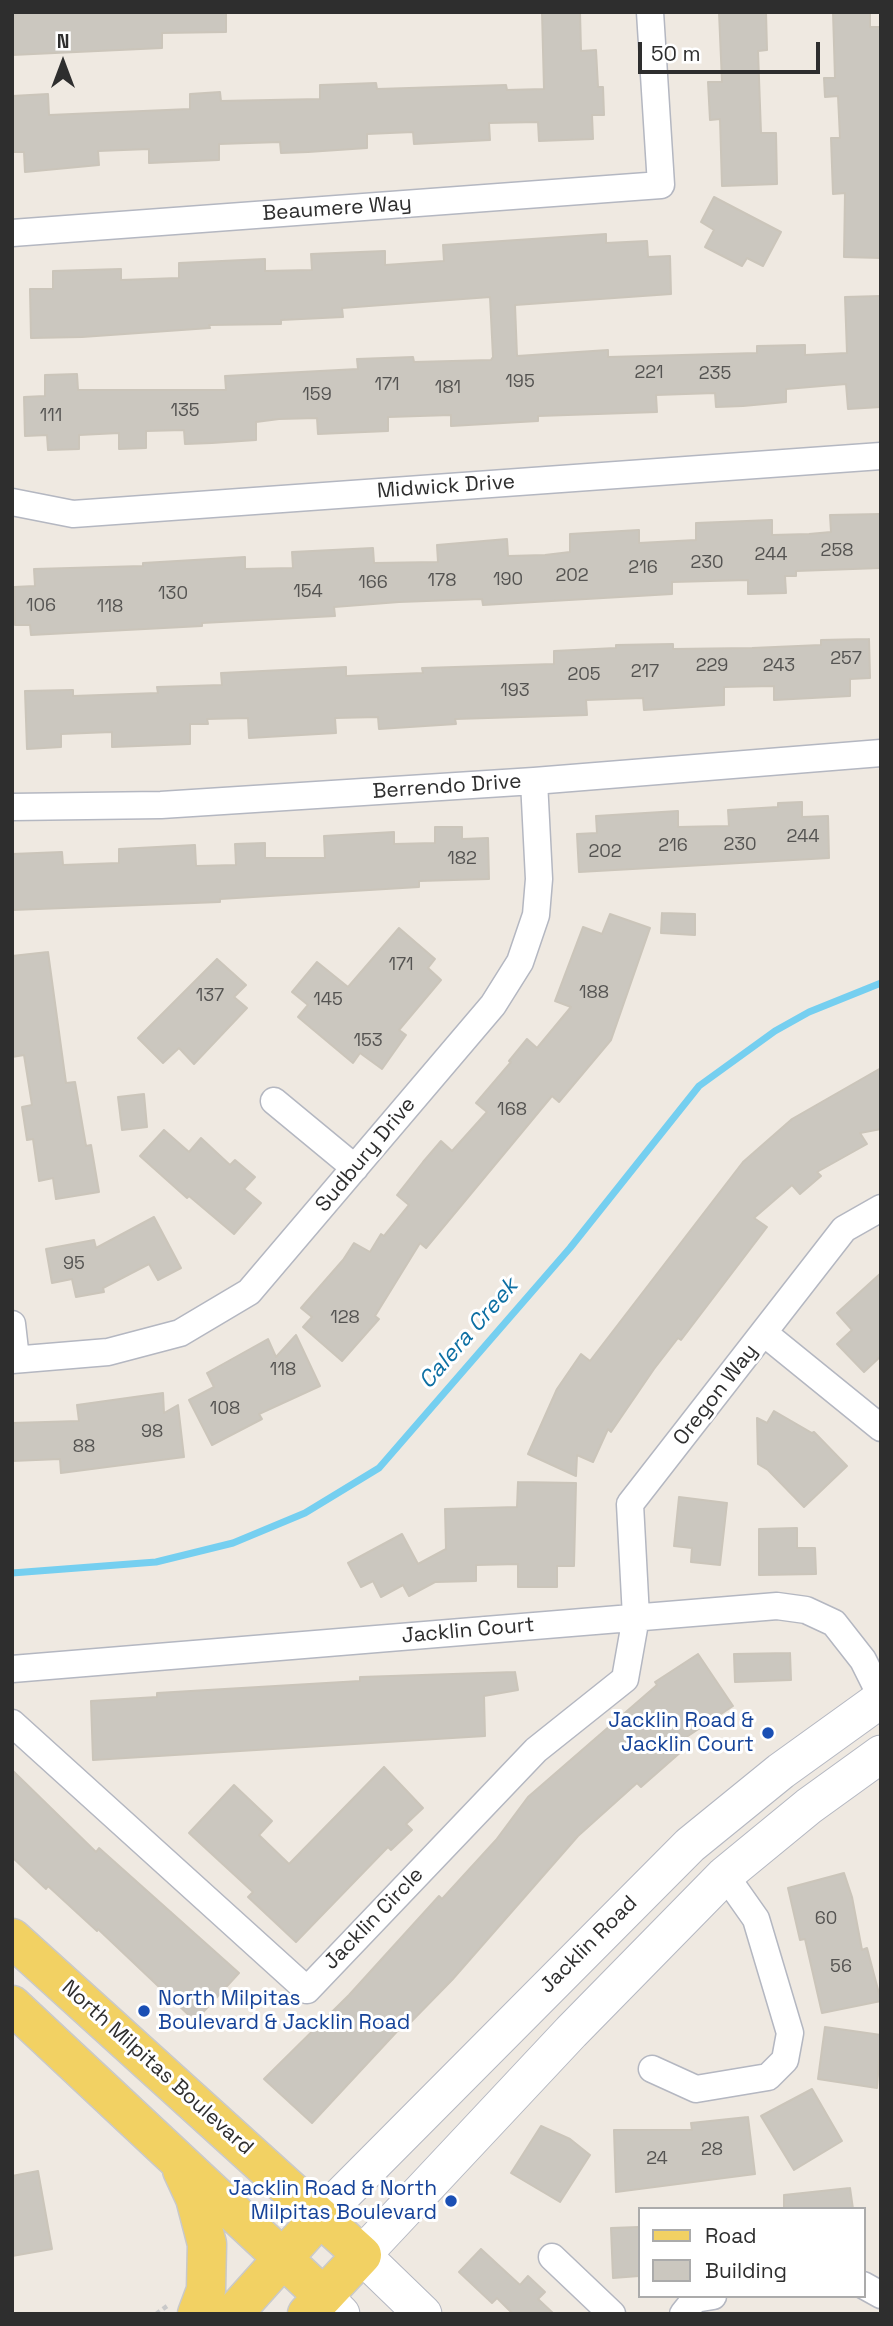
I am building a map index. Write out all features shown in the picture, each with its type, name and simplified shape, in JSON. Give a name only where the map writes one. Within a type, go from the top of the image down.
[{"type":"main road","name":"Jacklin Road","points":[[320,2217],[690,1845],[781,1771],[881,1698]]},
{"type":"main road","points":[[12,2005],[283,2259],[324,2308],[362,2255],[725,1875],[809,1806],[881,1754]]},
{"type":"main road","name":"North Milpitas Boulevard","points":[[12,1938],[424,2314]]},
{"type":"main road","points":[[177,2158],[195,2199],[207,2244],[206,2290],[197,2314]]},
{"type":"main road","points":[[233,2314],[320,2217]]},
{"type":"street","name":"Beaumere Way","points":[[12,233],[661,185],[650,12]]},
{"type":"street","name":"Midwick Drive","points":[[12,502],[73,513],[881,456]]},
{"type":"street","name":"Berrendo Drive","points":[[12,807],[161,805],[534,781],[881,753]]},
{"type":"street","name":"Sudbury Drive","points":[[14,1360],[108,1352],[180,1333],[249,1292],[493,1005],[520,962],[536,915],[539,879],[534,781]]},
{"type":"street","points":[[274,1101],[355,1168]]},
{"type":"street","name":"Oregon Way","points":[[636,1617],[630,1504],[844,1229],[881,1208]]},
{"type":"street","points":[[12,1324],[14,1360]]},
{"type":"street","points":[[764,1333],[881,1427]]},
{"type":"street","name":"Jacklin Court","points":[[12,1669],[777,1606],[806,1610],[834,1623],[863,1660],[881,1698]]},
{"type":"street","name":"Jacklin Circle","points":[[12,1723],[307,1990],[536,1749],[625,1679],[636,1617]]},
{"type":"street","points":[[652,2069],[696,2089],[768,2077],[785,2060],[790,2033],[756,1919],[725,1875]]},
{"type":"street","points":[[552,2257],[612,2314]]},
{"type":"street","points":[[865,2286],[881,2295]]},
{"type":"street","points":[[683,2314],[695,2298]]},
{"type":"building","points":[[12,12],[226,12],[226,32],[162,33],[162,48],[12,55]]},
{"type":"building","points":[[542,12],[580,12],[581,51],[596,50],[598,87],[603,87],[604,115],[592,115],[593,139],[539,141],[538,122],[489,123],[490,140],[414,144],[413,132],[367,134],[367,148],[281,153],[280,142],[219,144],[219,160],[149,163],[149,149],[98,151],[99,165],[25,172],[24,152],[12,152],[12,96],[48,94],[49,115],[190,109],[190,94],[220,92],[221,101],[320,99],[320,85],[376,83],[377,89],[506,85],[507,90],[544,89]]},
{"type":"building","points":[[719,12],[766,12],[767,50],[758,51],[761,133],[776,133],[777,184],[722,186],[720,119],[710,120],[708,82],[722,82]]},
{"type":"building","points":[[833,12],[870,12],[870,27],[881,27],[881,258],[844,257],[845,193],[833,194],[831,138],[840,138],[838,96],[825,97],[824,78],[835,78]]},
{"type":"building","points":[[714,197],[781,232],[763,266],[747,258],[742,266],[705,247],[714,230],[701,222]]},
{"type":"building","points":[[606,234],[606,243],[647,241],[648,257],[670,256],[671,294],[515,305],[517,356],[608,350],[608,357],[757,353],[757,346],[805,345],[805,355],[847,353],[845,297],[881,296],[881,407],[848,409],[846,384],[786,389],[786,402],[743,406],[716,407],[715,393],[656,395],[657,412],[538,416],[538,421],[451,426],[451,415],[388,417],[388,431],[318,434],[317,418],[279,419],[256,422],[256,440],[212,443],[185,444],[184,430],[146,431],[146,448],[119,449],[119,433],[79,435],[79,449],[48,450],[47,435],[25,436],[24,397],[45,396],[45,375],[77,374],[78,390],[226,390],[225,376],[358,369],[357,359],[413,357],[414,362],[491,360],[493,357],[490,297],[342,308],[343,317],[281,320],[281,324],[209,325],[210,328],[31,338],[30,289],[53,289],[53,271],[121,269],[121,280],[179,278],[179,263],[265,259],[265,271],[312,270],[311,254],[385,251],[385,265],[444,261],[443,245]]},
{"type":"building","points":[[881,514],[881,568],[796,571],[796,576],[785,576],[786,593],[748,594],[748,580],[672,582],[672,594],[483,605],[482,599],[399,602],[334,607],[335,616],[202,623],[202,626],[31,635],[30,625],[15,625],[14,587],[35,586],[34,569],[143,566],[143,563],[245,557],[245,569],[293,568],[292,552],[373,548],[374,563],[438,562],[437,545],[507,539],[508,556],[545,555],[570,552],[570,534],[639,530],[639,543],[696,540],[696,523],[772,520],[772,535],[809,534],[831,532],[830,515]]},
{"type":"building","points":[[869,639],[870,678],[850,679],[850,696],[774,700],[774,686],[724,687],[724,705],[644,710],[643,698],[586,700],[587,715],[455,719],[456,724],[379,729],[378,717],[335,718],[336,733],[249,738],[248,718],[207,719],[208,724],[190,724],[190,744],[112,747],[112,732],[61,734],[61,747],[27,749],[25,691],[73,690],[73,696],[158,693],[157,687],[222,685],[221,673],[346,667],[346,676],[423,673],[422,668],[554,664],[554,651],[616,648],[616,645],[673,644],[673,649],[752,648],[821,645],[821,640]]},
{"type":"building","points":[[802,802],[802,817],[828,816],[829,858],[579,872],[577,834],[597,833],[596,816],[678,811],[678,827],[729,826],[728,810],[778,807],[778,803]]},
{"type":"building","points":[[435,827],[462,827],[462,839],[488,838],[489,879],[419,881],[419,887],[220,899],[220,902],[12,910],[12,854],[62,852],[63,865],[119,863],[119,849],[195,845],[196,866],[236,865],[235,844],[265,843],[265,858],[325,858],[324,836],[394,832],[394,844],[435,843]]},
{"type":"building","points":[[662,913],[695,914],[695,935],[661,933]]},
{"type":"building","points":[[610,914],[650,928],[611,1040],[559,1102],[552,1096],[426,1248],[420,1243],[375,1316],[379,1319],[342,1361],[303,1327],[312,1317],[301,1308],[343,1260],[354,1243],[370,1252],[381,1234],[384,1236],[409,1205],[397,1195],[423,1162],[441,1141],[452,1151],[487,1112],[476,1103],[527,1039],[537,1048],[571,1007],[555,1001],[583,927],[602,934]]},
{"type":"building","points":[[399,928],[435,959],[428,968],[441,980],[399,1030],[406,1035],[382,1069],[360,1053],[353,1063],[298,1017],[308,1005],[292,992],[317,962],[348,987]]},
{"type":"building","points":[[48,952],[66,1083],[75,1082],[86,1146],[91,1145],[99,1192],[56,1199],[53,1178],[39,1181],[33,1139],[27,1140],[22,1107],[32,1105],[24,1055],[12,1057],[12,956]]},
{"type":"building","points":[[217,959],[246,985],[234,997],[247,1008],[194,1064],[179,1048],[163,1063],[138,1038]]},
{"type":"building","points":[[881,1068],[881,1129],[860,1133],[867,1144],[817,1172],[821,1176],[800,1194],[792,1185],[754,1218],[767,1227],[681,1340],[678,1338],[654,1369],[611,1432],[608,1429],[593,1462],[577,1455],[576,1476],[528,1454],[557,1389],[581,1354],[590,1361],[743,1162],[792,1119]]},
{"type":"building","points":[[144,1094],[147,1127],[122,1130],[118,1097]]},
{"type":"building","points":[[164,1130],[189,1152],[201,1138],[230,1165],[235,1160],[255,1177],[244,1189],[261,1203],[234,1234],[189,1196],[187,1198],[140,1156]]},
{"type":"building","points":[[154,1217],[181,1268],[158,1280],[149,1264],[103,1288],[104,1292],[76,1297],[72,1279],[52,1283],[46,1249],[94,1240],[96,1248]]},
{"type":"building","points":[[881,1273],[881,1356],[864,1372],[837,1344],[852,1330],[837,1313]]},
{"type":"building","points":[[296,1335],[320,1386],[259,1414],[262,1419],[212,1445],[189,1400],[214,1387],[207,1373],[268,1339],[276,1357]]},
{"type":"building","points":[[163,1393],[164,1413],[178,1405],[184,1457],[61,1473],[60,1459],[12,1461],[12,1423],[79,1421],[77,1405]]},
{"type":"building","points":[[774,1411],[814,1432],[847,1466],[804,1507],[768,1470],[758,1464],[757,1418],[767,1423]]},
{"type":"building","points":[[518,1482],[576,1483],[574,1566],[557,1566],[557,1587],[518,1587],[518,1564],[476,1565],[476,1581],[435,1582],[409,1596],[403,1585],[381,1597],[373,1581],[361,1587],[348,1563],[402,1534],[418,1564],[446,1549],[445,1509],[517,1507]]},
{"type":"building","points":[[679,1497],[727,1503],[720,1565],[691,1562],[692,1548],[674,1546]]},
{"type":"building","points":[[797,1528],[797,1548],[815,1548],[816,1574],[759,1575],[759,1529]]},
{"type":"building","points":[[790,1653],[791,1680],[735,1682],[734,1654]]},
{"type":"building","points":[[698,1654],[733,1706],[676,1744],[682,1751],[641,1787],[637,1783],[578,1836],[452,1980],[406,2027],[403,2025],[312,2123],[264,2079],[349,1995],[439,1896],[442,1899],[496,1840],[528,1797],[657,1685],[655,1682]]},
{"type":"building","points":[[515,1672],[518,1690],[484,1696],[485,1736],[93,1760],[91,1701],[157,1697],[157,1693],[360,1681],[360,1677]]},
{"type":"building","points":[[384,1767],[423,1808],[406,1824],[412,1830],[391,1850],[388,1847],[296,1942],[248,1897],[253,1892],[189,1833],[234,1785],[272,1821],[259,1835],[289,1864]]},
{"type":"building","points":[[12,1770],[96,1852],[99,1848],[239,1973],[195,2021],[98,1929],[97,1931],[48,1886],[46,1889],[12,1857]]},
{"type":"building","points":[[844,1873],[852,1897],[862,1950],[867,1948],[881,2001],[822,2013],[805,1939],[800,1940],[788,1888]]},
{"type":"building","points":[[825,2027],[881,2035],[877,2088],[818,2079]]},
{"type":"building","points":[[812,2089],[842,2141],[794,2170],[761,2116]]},
{"type":"building","points":[[748,2117],[755,2174],[616,2192],[614,2130],[692,2130],[691,2123]]},
{"type":"building","points":[[541,2126],[570,2139],[590,2155],[560,2202],[511,2173]]},
{"type":"building","points":[[38,2171],[52,2249],[12,2256],[12,2176]]},
{"type":"building","points":[[850,2188],[853,2207],[784,2207],[784,2195]]},
{"type":"building","points":[[638,2227],[638,2276],[613,2278],[611,2228]]},
{"type":"building","points":[[481,2249],[520,2285],[528,2276],[545,2292],[538,2299],[554,2314],[513,2314],[497,2298],[492,2303],[459,2272]]},
{"type":"waterway","name":"Calera Creek","points":[[12,1573],[156,1562],[233,1543],[305,1513],[379,1468],[570,1248],[699,1086],[775,1031],[809,1012],[881,983]]},
{"type":"place","name":"Jacklin Road & Jacklin Court","points":[[768,1733]]},
{"type":"place","name":"North Milpitas Boulevard & Jacklin Road","points":[[144,2011]]},
{"type":"place","name":"Jacklin Road & North Milpitas Boulevard","points":[[451,2201]]}]
